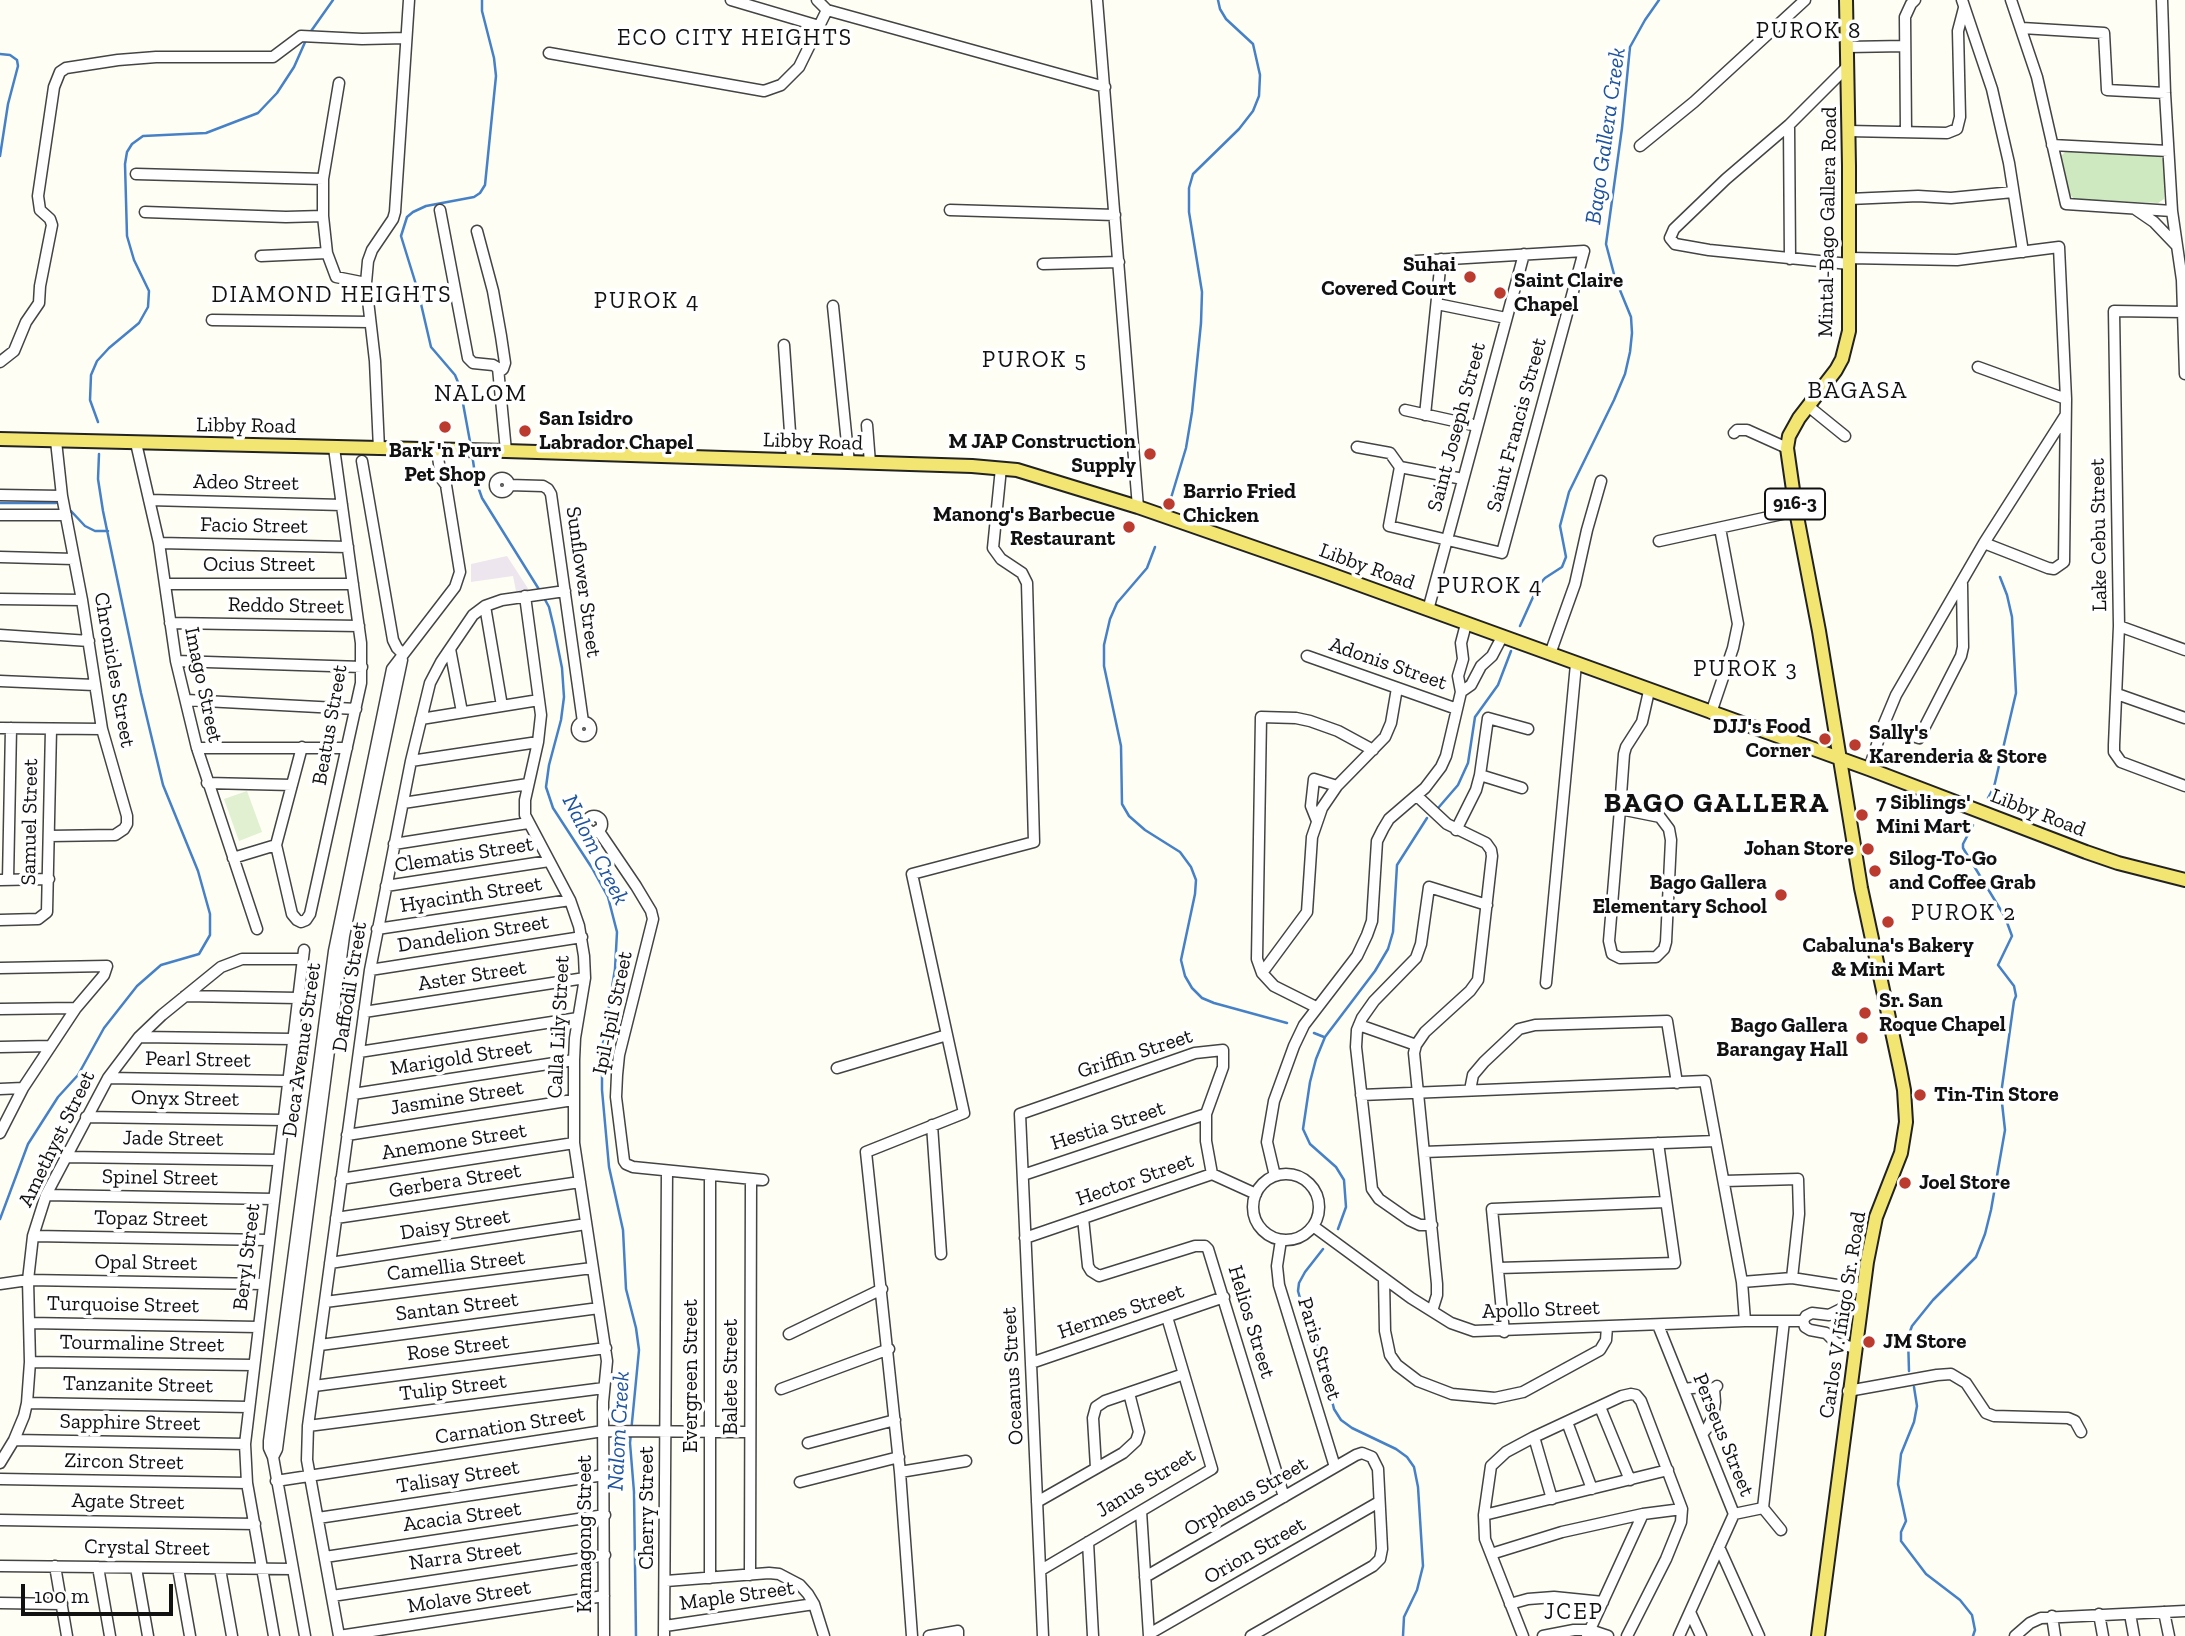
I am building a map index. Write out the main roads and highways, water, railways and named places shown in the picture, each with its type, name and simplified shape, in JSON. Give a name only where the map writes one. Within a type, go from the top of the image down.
[{"type":"main road","name":"Mintal-Bago Gallera Road","points":[[1839,758],[1787,448],[1793,427],[1836,370],[1846,348],[1849,331],[1846,0]]},
{"type":"main road","name":"Libby Road","points":[[0,439],[870,463],[1002,468],[1038,475],[1428,610],[1839,758],[2097,856],[2185,880]]},
{"type":"main road","name":"Carlos V. Iñigo Sr. Road","points":[[1818,1636],[1863,1289],[1876,1217],[1903,1145],[1906,1107],[1861,888],[1839,758]]},
{"type":"waterway","points":[[309,34],[333,0]]},
{"type":"waterway","name":"Nalom Creek","points":[[471,447],[460,387],[455,375],[431,347],[401,236],[407,217],[413,212],[426,206],[474,197],[485,185],[496,76],[482,0]]},
{"type":"waterway","points":[[1171,498],[1186,448],[1201,323],[1202,292],[1189,212],[1189,188],[1193,174],[1239,129],[1253,111],[1259,96],[1260,75],[1253,44],[1226,19],[1218,0]]},
{"type":"waterway","name":"Bago Gallera Creek","points":[[1520,626],[1538,586],[1562,567],[1566,557],[1560,526],[1569,492],[1614,400],[1625,374],[1630,352],[1631,317],[1615,278],[1606,244],[1630,47],[1659,0]]},
{"type":"waterway","points":[[98,422],[90,400],[91,375],[97,361],[139,323],[148,307],[149,291],[134,260],[127,236],[127,152],[132,144],[143,136],[206,133],[258,113],[277,93],[294,67],[306,40]]},
{"type":"waterway","points":[[0,54],[10,55],[17,60],[18,66],[8,104],[0,156]]},
{"type":"waterway","points":[[0,1219],[28,1144],[58,1097],[78,1075],[104,1028],[137,986],[161,965],[199,954],[210,935],[210,914],[198,871],[163,785],[141,693],[103,511],[98,479],[99,454]]},
{"type":"waterway","name":"Nalom Creek","points":[[472,454],[482,498],[540,591]]},
{"type":"waterway","points":[[0,503],[56,503]]},
{"type":"waterway","points":[[71,511],[85,526],[95,531],[108,531]]},
{"type":"waterway","points":[[1155,547],[1147,568],[1117,603],[1104,645],[1104,666],[1121,746],[1122,804],[1129,816],[1145,830],[1180,852],[1191,867],[1196,880],[1181,960],[1185,976],[1192,988],[1202,998],[1214,1003],[1287,1023]]},
{"type":"waterway","points":[[1988,798],[1994,787],[2016,693],[2012,617],[2000,577]]},
{"type":"waterway","name":"Nalom Creek","points":[[543,596],[554,628],[562,668],[564,697],[546,787],[553,808],[608,897],[617,932],[615,969],[602,1049],[602,1090],[609,1167],[623,1230],[626,1289],[639,1350],[630,1443],[634,1492],[636,1636]]},
{"type":"waterway","name":"Bago Gallera Creek","points":[[1439,807],[1458,785],[1468,763],[1475,717],[1498,685],[1511,651]]},
{"type":"waterway","name":"Bago Gallera Creek","points":[[1338,1229],[1346,1207],[1344,1180],[1336,1167],[1310,1144],[1303,1129],[1310,1082],[1325,1037],[1375,971],[1388,949],[1393,932],[1397,865],[1427,818]]},
{"type":"waterway","points":[[1909,1371],[1908,1337],[1912,1326],[1933,1300],[1976,1257],[1991,1210],[2005,1130],[2001,1094],[2016,996],[2014,986],[1998,965],[2012,936],[2005,917],[1963,848],[1973,825]]},
{"type":"waterway","points":[[1314,1033],[1324,1037]]},
{"type":"waterway","name":"Bago Gallera Creek","points":[[1323,1249],[1305,1272],[1298,1291],[1321,1355],[1334,1409],[1341,1420],[1352,1428],[1396,1449],[1407,1457],[1414,1467],[1418,1487],[1423,1566],[1417,1590],[1404,1617],[1403,1636]]},
{"type":"waterway","points":[[1914,1387],[1917,1406],[1914,1422],[1901,1454],[1898,1484],[1906,1521],[1901,1532],[1901,1541],[1926,1574],[1960,1600],[1972,1615],[1975,1630],[1973,1636]]},
{"type":"place","name":"Suhai Covered Court","points":[[1470,277]]},
{"type":"place","name":"Saint Claire Chapel","points":[[1500,293]]},
{"type":"place","name":"Bark 'n Purr Pet Shop","points":[[445,427]]},
{"type":"place","name":"San Isidro Labrador Chapel","points":[[525,431]]},
{"type":"place","name":"M JAP Construction Supply","points":[[1150,454]]},
{"type":"place","name":"Barrio Fried Chicken","points":[[1169,504]]},
{"type":"place","name":"Manong's Barbecue Restaurant","points":[[1129,527]]},
{"type":"place","name":"DJJ's Food Corner","points":[[1825,739]]},
{"type":"place","name":"Sally's Karenderia & Store","points":[[1855,745]]},
{"type":"place","name":"7 Siblings' Mini Mart","points":[[1862,815]]},
{"type":"place","name":"Johan Store","points":[[1868,849]]},
{"type":"place","name":"Silog-To-Go and Coffee Grab","points":[[1875,871]]},
{"type":"place","name":"Bago Gallera Elementary School","points":[[1781,895]]},
{"type":"place","name":"Cabaluna's Bakery & Mini Mart","points":[[1888,922]]},
{"type":"place","name":"Sr. San Roque Chapel","points":[[1865,1013]]},
{"type":"place","name":"Bago Gallera Barangay Hall","points":[[1862,1038]]},
{"type":"place","name":"Tin-Tin Store","points":[[1920,1095]]},
{"type":"place","name":"Joel Store","points":[[1905,1183]]},
{"type":"place","name":"JM Store","points":[[1869,1342]]},
{"type":"district","name":"PUROK 8","points":[[1809,31]]},
{"type":"district","name":"ECO CITY HEIGHTS","points":[[735,38]]},
{"type":"district","name":"DIAMOND HEIGHTS","points":[[332,295]]},
{"type":"district","name":"PUROK 4","points":[[647,301]]},
{"type":"district","name":"PUROK 5","points":[[1035,360]]},
{"type":"district","name":"BAGASA","points":[[1858,391]]},
{"type":"district","name":"NALOM","points":[[481,394]]},
{"type":"district","name":"PUROK 4","points":[[1490,586]]},
{"type":"district","name":"PUROK 3","points":[[1746,669]]},
{"type":"district","name":"BAGO GALLERA","points":[[1717,804]]},
{"type":"district","name":"PUROK 2","points":[[1964,913]]},
{"type":"district","name":"JCEP","points":[[1574,1612]]}]
